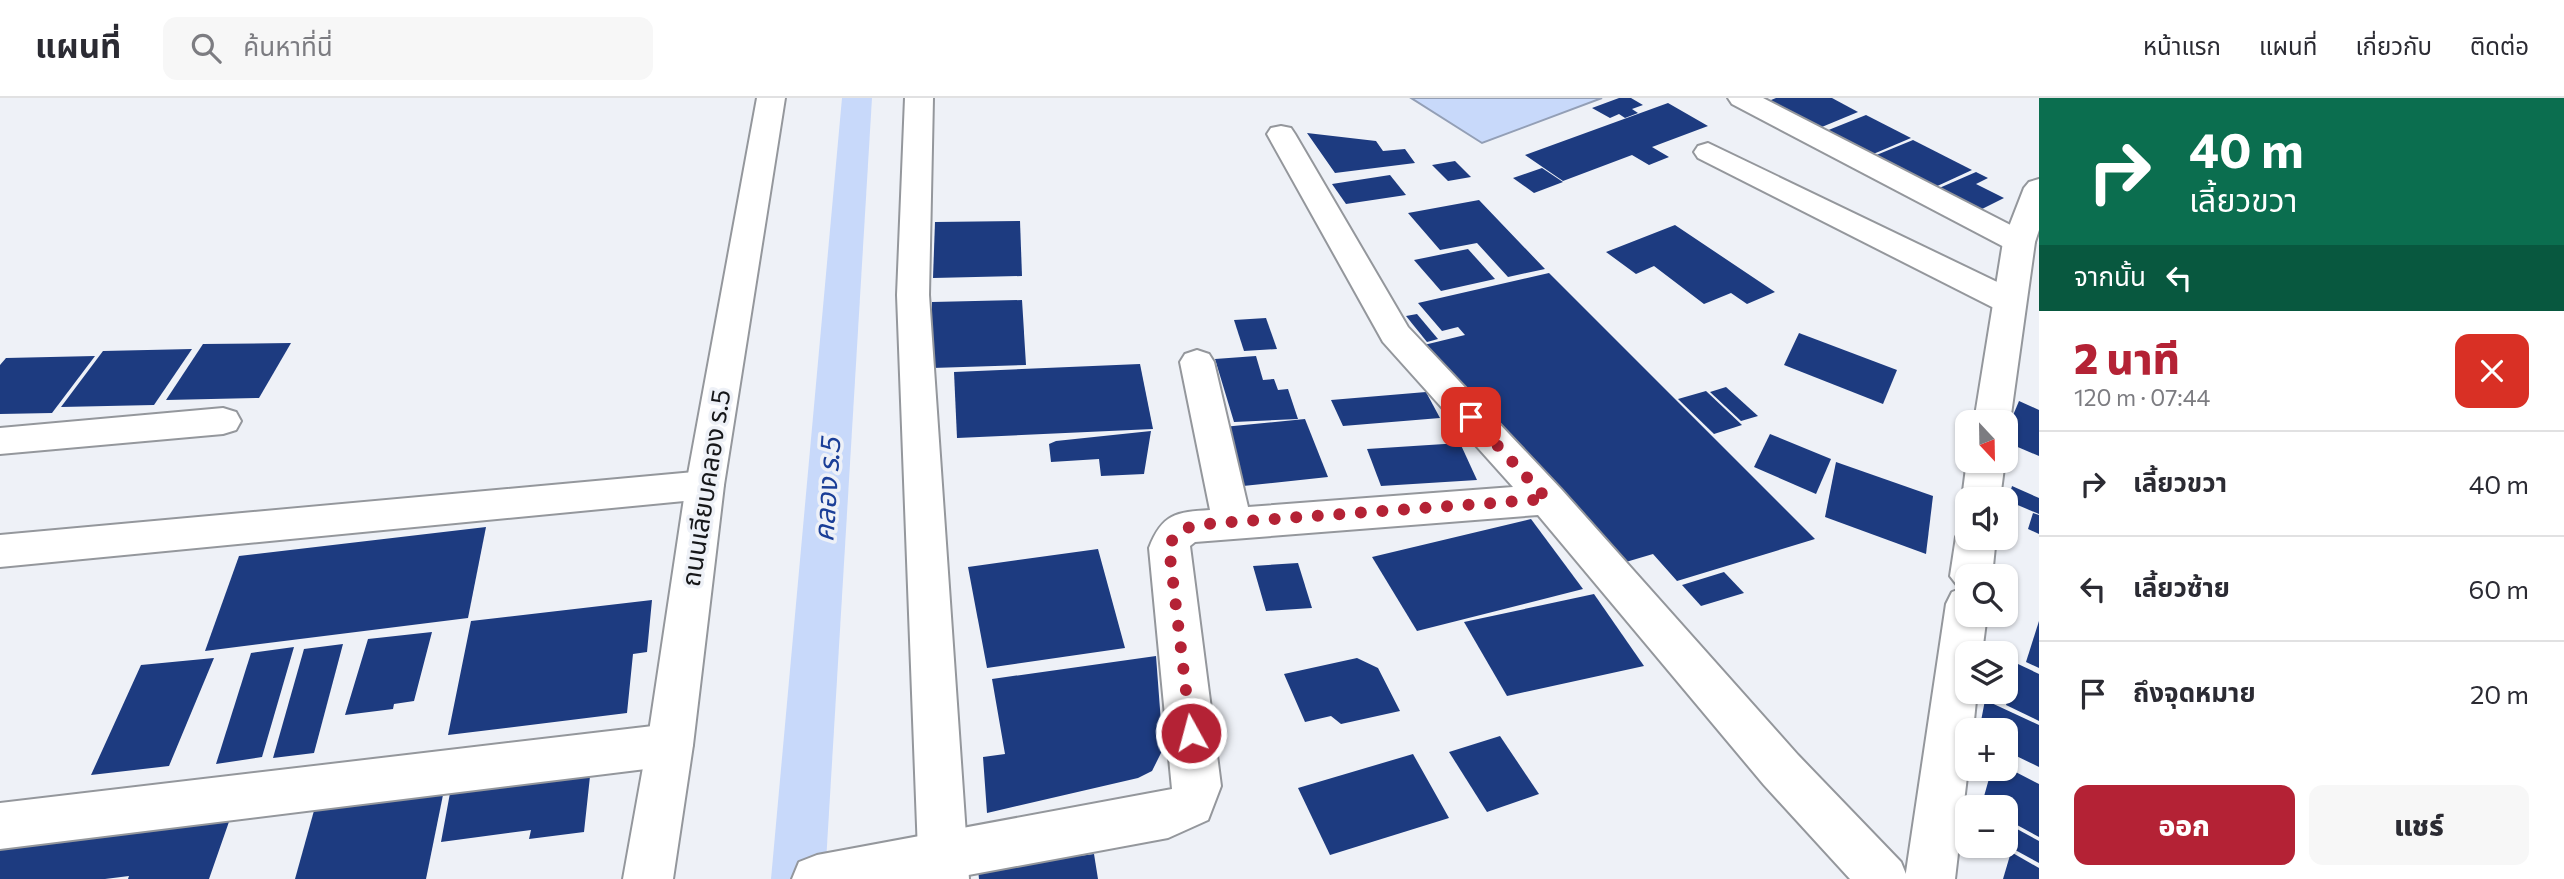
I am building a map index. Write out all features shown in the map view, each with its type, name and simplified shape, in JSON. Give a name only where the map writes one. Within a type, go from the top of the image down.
[{"type":"street","name":"ถนนเลียบคลอง ร.5","points":[[648,879],[670,745],[705,485],[771,98]]},
{"type":"street","points":[[919,98],[914,295],[944,866]]},
{"type":"street","points":[[1742,98],[2019,242]]},
{"type":"street","points":[[1281,134],[1395,334],[1547,499],[1781,771],[1883,879]]},
{"type":"street","points":[[1708,152],[2008,301]]},
{"type":"street","points":[[1994,410],[2019,242],[2039,188]]},
{"type":"street","points":[[1197,362],[1232,522]]},
{"type":"street","points":[[0,441],[223,421]]},
{"type":"street","points":[[0,551],[705,485]]},
{"type":"street","points":[[817,879],[944,866],[1168,815],[1191,804],[1197,786],[1169,548],[1173,537],[1185,527],[1547,499]]},
{"type":"street","points":[[1930,879],[1964,627]]},
{"type":"street","points":[[0,827],[670,745]]},
{"type":"water","points":[[1411,98],[1602,98],[1482,143]]},
{"type":"building","points":[[1619,98],[1631,98],[1643,105],[1632,109],[1638,113],[1625,118],[1619,114],[1610,118],[1592,108]]},
{"type":"building","points":[[1776,98],[1832,98],[1858,112],[1817,129],[1766,102]]},
{"type":"building","points":[[1668,103],[1708,126],[1652,147],[1669,157],[1649,165],[1632,155],[1563,181],[1525,155]]},
{"type":"building","points":[[1866,115],[1911,138],[1871,155],[1826,131]]},
{"type":"building","points":[[1307,133],[1376,141],[1383,151],[1405,149],[1415,163],[1335,173]]},
{"type":"building","points":[[1913,140],[1972,170],[1933,188],[1874,156]]},
{"type":"building","points":[[1455,161],[1471,177],[1448,181],[1432,165]]},
{"type":"building","points":[[1542,168],[1563,182],[1534,193],[1513,178]]},
{"type":"building","points":[[1976,172],[1988,178],[1976,184],[2004,198],[1978,211],[1937,189]]},
{"type":"building","points":[[1390,175],[1406,195],[1346,204],[1332,184]]},
{"type":"building","points":[[1479,200],[1545,269],[1508,277],[1477,243],[1440,250],[1408,213]]},
{"type":"building","points":[[1020,221],[1022,276],[933,278],[935,222]]},
{"type":"building","points":[[1675,225],[1775,292],[1747,304],[1731,293],[1704,304],[1654,266],[1636,274],[1606,252]]},
{"type":"building","points":[[1468,249],[1495,279],[1441,291],[1414,260]]},
{"type":"building","points":[[1549,273],[1815,539],[1677,581],[1653,554],[1609,567],[1424,345],[1465,335],[1458,327],[1442,331],[1418,303]]},
{"type":"building","points":[[1022,300],[1026,365],[932,368],[932,302]]},
{"type":"building","points":[[1417,314],[1438,339],[1427,342],[1406,316]]},
{"type":"building","points":[[1266,318],[1277,349],[1244,351],[1234,320]]},
{"type":"building","points":[[1799,333],[1897,370],[1883,404],[1784,365]]},
{"type":"building","points":[[291,343],[259,398],[166,400],[203,344]]},
{"type":"building","points":[[192,349],[154,405],[61,407],[103,351]]},
{"type":"building","points":[[95,356],[52,413],[0,414],[0,365],[6,358]]},
{"type":"building","points":[[1256,356],[1263,380],[1274,379],[1278,390],[1288,389],[1298,419],[1234,422],[1215,359]]},
{"type":"building","points":[[1140,364],[1153,429],[957,438],[954,372]]},
{"type":"building","points":[[1726,387],[1758,416],[1741,421],[1710,392]]},
{"type":"building","points":[[1706,391],[1742,425],[1714,434],[1678,399]]},
{"type":"building","points":[[1426,392],[1440,418],[1343,426],[1331,400]]},
{"type":"building","points":[[2019,401],[2039,410],[2039,456],[2018,447],[2018,410],[2015,410]]},
{"type":"building","points":[[1305,419],[1328,477],[1243,486],[1223,427]]},
{"type":"building","points":[[1151,431],[1144,474],[1101,476],[1099,459],[1051,462],[1049,444],[1056,441]]},
{"type":"building","points":[[1770,434],[1831,459],[1816,494],[1754,467]]},
{"type":"building","points":[[1460,443],[1477,480],[1381,486],[1367,449]]},
{"type":"building","points":[[1836,462],[1933,496],[1926,554],[1825,517]]},
{"type":"building","points":[[2018,489],[2039,498],[2039,514],[2018,505]]},
{"type":"building","points":[[2033,513],[2039,515],[2039,534],[2028,529]]},
{"type":"building","points":[[1531,519],[1583,589],[1417,631],[1372,557]]},
{"type":"building","points":[[486,527],[468,618],[205,651],[239,556]]},
{"type":"building","points":[[1098,549],[1125,648],[987,668],[968,567]]},
{"type":"building","points":[[1298,563],[1312,608],[1266,611],[1253,566]]},
{"type":"building","points":[[1724,572],[1744,593],[1701,606],[1682,585]]},
{"type":"building","points":[[1594,594],[1644,666],[1507,696],[1464,622]]},
{"type":"building","points":[[652,600],[647,652],[633,654],[627,713],[448,735],[471,621]]},
{"type":"building","points":[[2039,621],[2039,668],[2026,662]]},
{"type":"building","points":[[432,632],[414,701],[394,704],[393,709],[345,715],[368,639]]},
{"type":"building","points":[[343,644],[314,753],[273,758],[304,649]]},
{"type":"building","points":[[294,647],[262,757],[216,764],[251,653]]},
{"type":"building","points":[[1156,656],[1163,749],[1152,771],[1138,778],[987,813],[983,757],[1005,754],[992,679]]},
{"type":"building","points":[[214,658],[169,766],[91,775],[141,665]]},
{"type":"building","points":[[1357,658],[1378,668],[1400,711],[1341,724],[1331,716],[1305,722],[1284,674]]},
{"type":"building","points":[[2018,664],[2039,674],[2039,721],[2006,705],[2018,704]]},
{"type":"building","points":[[1984,704],[1994,704],[2039,725],[2039,767],[2018,757],[2018,718],[1982,718]]},
{"type":"building","points":[[1500,736],[1539,794],[1487,812],[1449,752]]},
{"type":"building","points":[[1413,754],[1449,818],[1330,855],[1298,788]]},
{"type":"building","points":[[591,767],[584,832],[529,839],[531,830],[441,842],[450,793]]},
{"type":"building","points":[[2018,773],[2039,784],[2039,837],[2018,826],[2018,795],[1984,795],[1988,781],[2018,781]]},
{"type":"building","points":[[444,790],[426,879],[295,879],[315,807]]},
{"type":"building","points":[[231,816],[209,879],[128,879],[129,876],[105,879],[0,879],[0,844]]},
{"type":"building","points":[[2018,830],[2039,841],[2039,863],[2018,852]]},
{"type":"building","points":[[1094,854],[1098,879],[979,879],[978,869]]},
{"type":"building","points":[[2018,856],[2039,868],[2039,879],[2003,879],[2009,858]]},
{"type":"waterway","name":"คลอง ร.5","points":[[798,879],[857,98]]},
{"type":"route","points":[[1191,733],[1169,548],[1177,532],[1185,527],[1232,522],[1547,499],[1471,417]]}]
